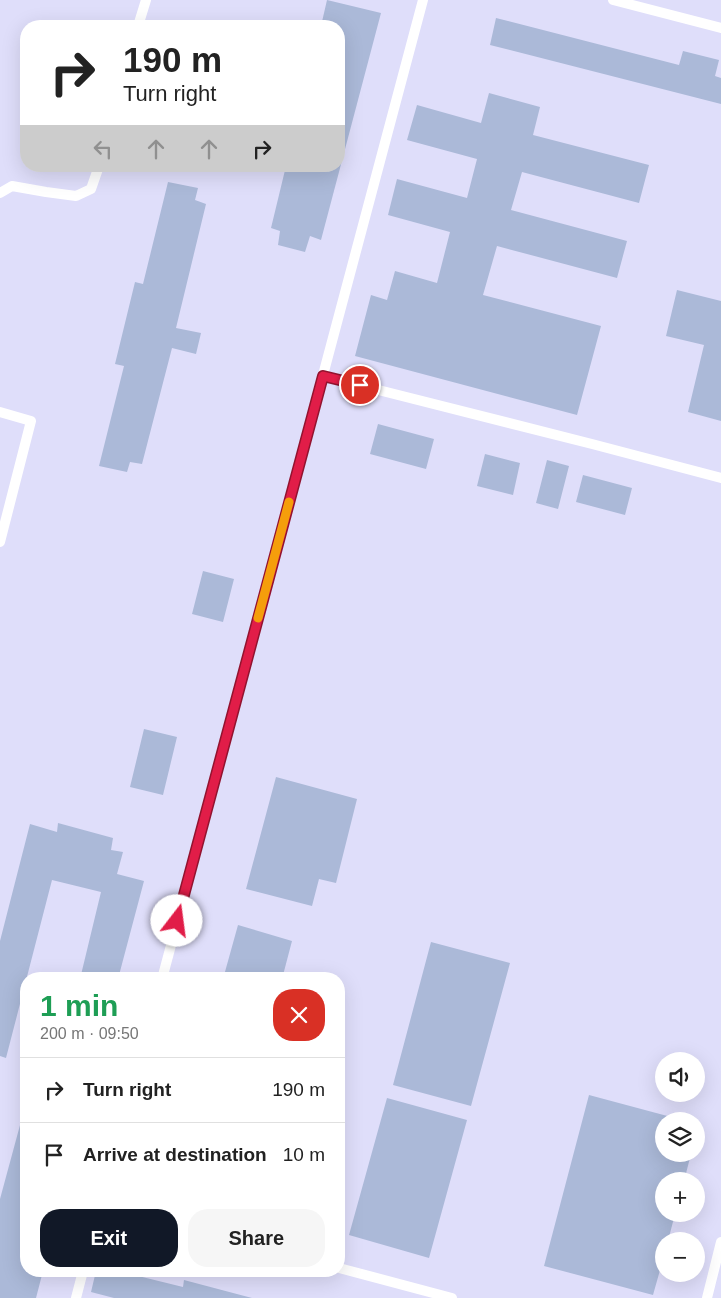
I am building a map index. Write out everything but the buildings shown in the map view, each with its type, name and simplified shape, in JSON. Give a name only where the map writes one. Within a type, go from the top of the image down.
[{"type":"lane","points":[[140,20],[146,0]]},
{"type":"lane","points":[[164,972],[423,0]]},
{"type":"lane","points":[[613,0],[721,28]]},
{"type":"lane","points":[[0,193],[12,186],[76,196],[91,189],[97,172]]},
{"type":"lane","points":[[323,376],[721,478]]},
{"type":"lane","points":[[0,412],[31,421],[0,542]]},
{"type":"lane","points":[[707,1298],[721,1242]]},
{"type":"lane","points":[[345,1270],[452,1298]]},
{"type":"lane","points":[[76,1298],[81,1277]]},
{"type":"slow traffic","points":[[258,618],[289,502]]},
{"type":"route","points":[[177,921],[323,376],[360,385]]}]
